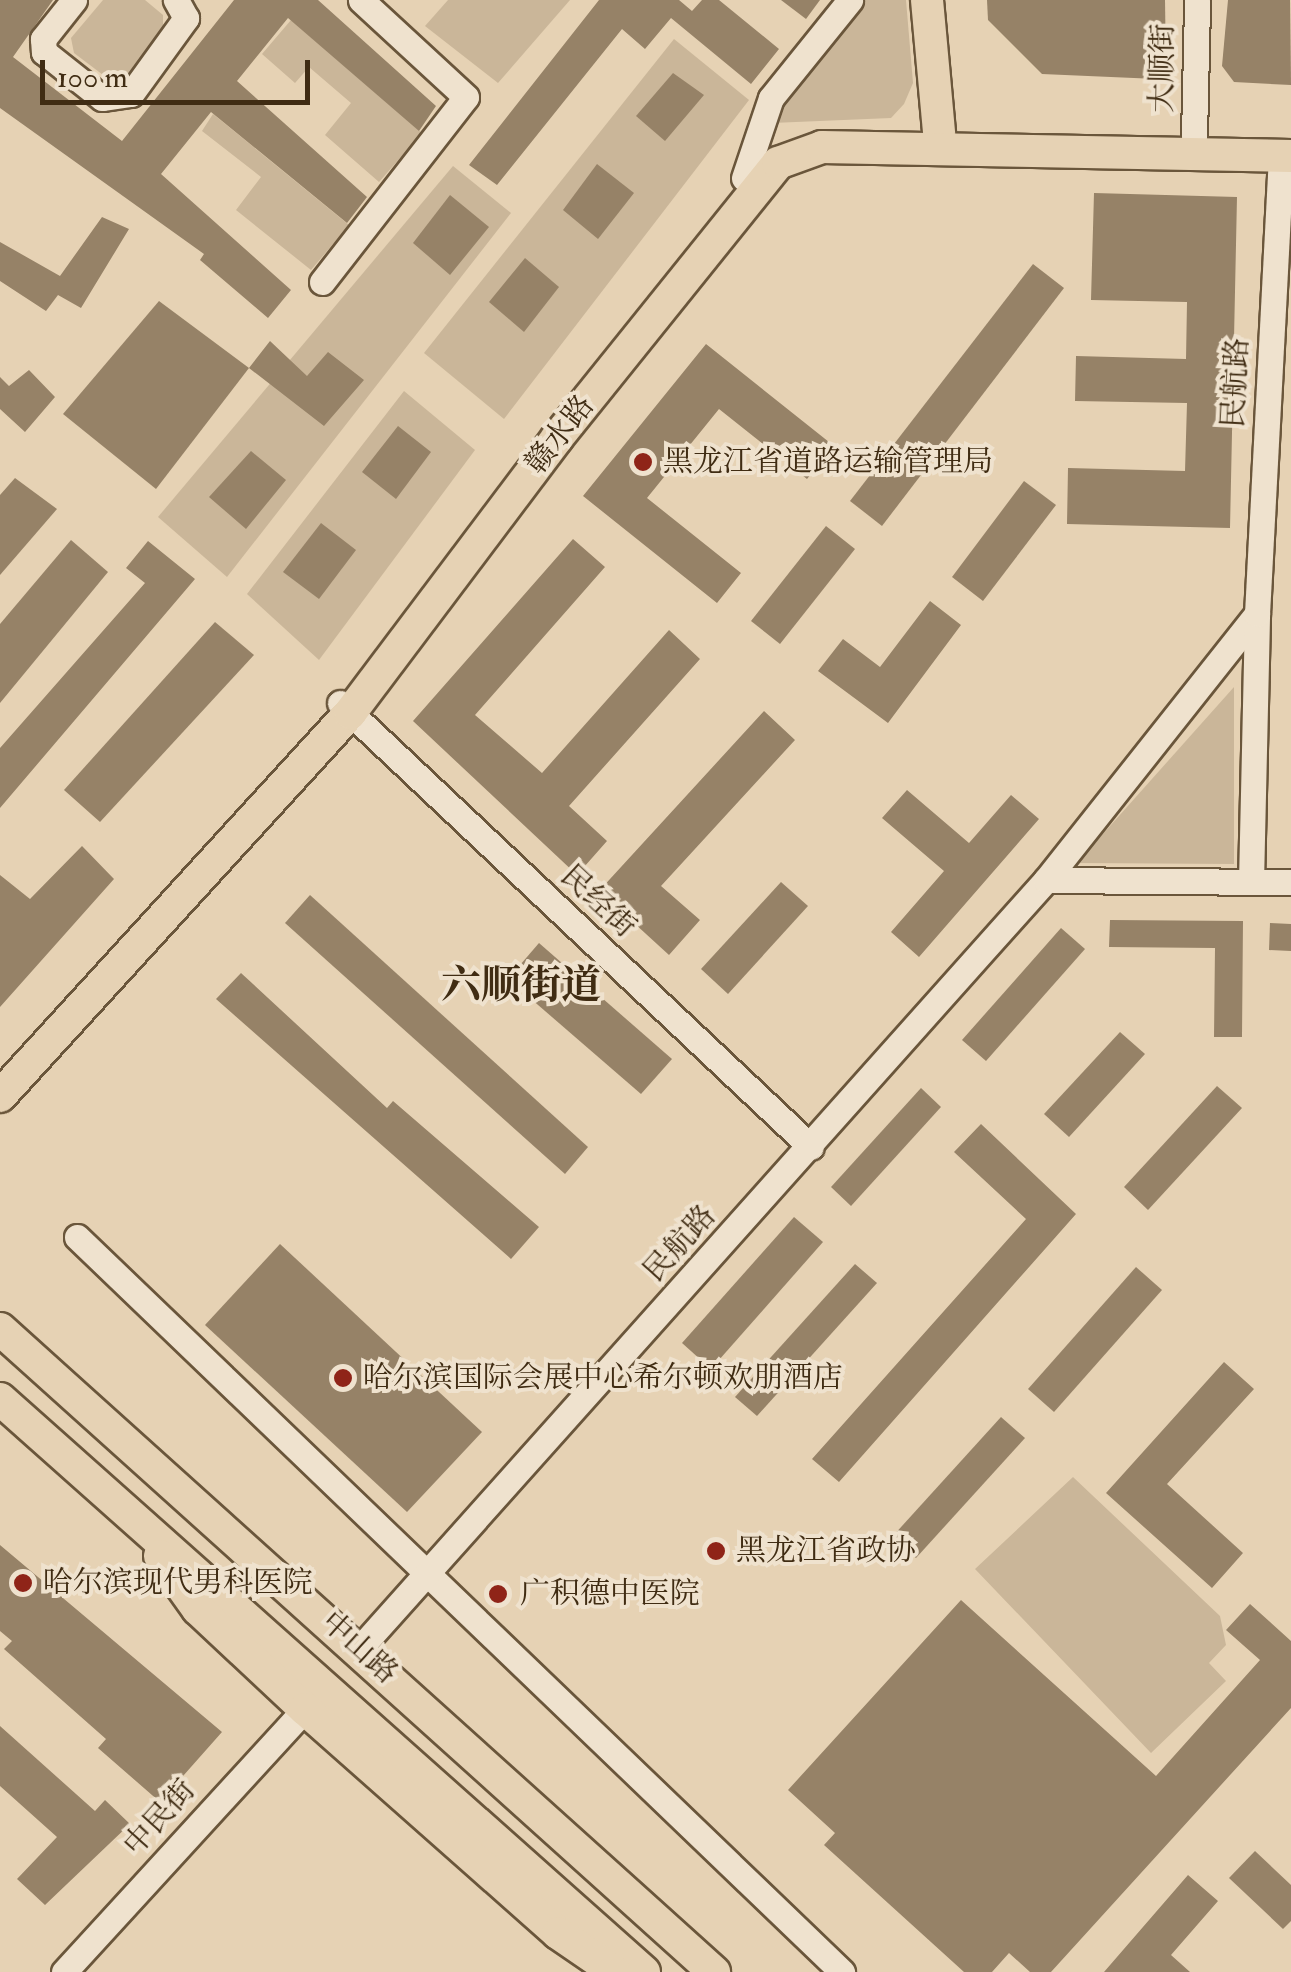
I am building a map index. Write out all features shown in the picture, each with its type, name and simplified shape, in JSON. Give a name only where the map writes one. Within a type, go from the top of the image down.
[{"type":"main road","points":[[927,0],[939,133]]},
{"type":"main road","name":"赣水路","points":[[0,1075],[345,708],[744,178],[793,141],[848,132],[939,133],[1194,138],[1288,150]]},
{"type":"main road","name":"赣水路","points":[[0,1096],[345,708],[778,163],[822,147],[1288,150]]},
{"type":"main road","name":"中山路","points":[[0,1329],[360,1648],[714,1972]]},
{"type":"main road","name":"中山路","points":[[0,1399],[644,1972]]},
{"type":"main road","points":[[136,1519],[198,1610],[558,1933],[615,1972]]},
{"type":"street","points":[[74,0],[43,39],[44,52],[102,98],[131,94],[186,18],[176,0]]},
{"type":"street","points":[[322,282],[466,97],[361,0]]},
{"type":"street","name":"赣水路","points":[[744,178],[771,98],[850,0]]},
{"type":"street","name":"大顺街","points":[[1194,138],[1197,0]]},
{"type":"street","name":"民航路","points":[[1250,882],[1256,614],[1288,150]]},
{"type":"street","name":"民航路","points":[[360,1648],[1046,880],[1256,614]]},
{"type":"street","name":"民经街","points":[[345,708],[811,1147]]},
{"type":"street","points":[[1046,880],[1291,882]]},
{"type":"street","points":[[77,1237],[842,1972]]},
{"type":"street","name":"中民街","points":[[64,1972],[304,1708]]},
{"type":"shaded area","points":[[103,0],[145,0],[163,15],[163,29],[124,79],[111,81],[74,53],[71,38]]},
{"type":"shaded area","points":[[448,0],[570,0],[498,83],[425,26]]},
{"type":"shaded area","points":[[861,0],[906,0],[913,83],[904,104],[891,118],[772,123]]},
{"type":"shaded area","points":[[291,20],[422,133],[379,182],[325,135],[351,103],[309,67],[295,83],[262,54]]},
{"type":"shaded area","points":[[674,39],[749,100],[504,419],[424,353]]},
{"type":"shaded area","points":[[213,114],[349,225],[311,270],[236,210],[261,177],[202,131]]},
{"type":"shaded area","points":[[453,166],[511,213],[227,577],[158,517]]},
{"type":"shaded area","points":[[404,391],[475,450],[319,660],[247,594]]},
{"type":"shaded area","points":[[1234,687],[1234,864],[1077,863]]},
{"type":"shaded area","points":[[1073,1477],[1220,1616],[1226,1645],[1209,1663],[1226,1681],[1151,1753],[975,1569]]},
{"type":"building","points":[[0,0],[53,0],[13,57],[122,141],[234,0],[318,0],[436,106],[419,131],[288,18],[237,81],[367,197],[347,223],[211,112],[161,174],[291,290],[268,318],[200,260],[204,254],[0,108]]},
{"type":"building","points":[[599,0],[679,0],[692,11],[702,0],[719,0],[779,49],[751,84],[671,18],[645,49],[622,29],[497,185],[469,165]]},
{"type":"building","points":[[781,0],[820,0],[806,19]]},
{"type":"building","points":[[987,0],[1165,0],[1166,71],[1157,79],[1042,74],[988,20]]},
{"type":"building","points":[[1228,0],[1290,0],[1291,85],[1234,82],[1222,66]]},
{"type":"building","points":[[673,73],[704,95],[665,141],[636,116]]},
{"type":"building","points":[[597,164],[634,193],[598,239],[563,210]]},
{"type":"building","points":[[1094,193],[1237,197],[1230,528],[1067,524],[1068,468],[1185,471],[1187,403],[1075,401],[1076,356],[1186,359],[1187,302],[1091,300]]},
{"type":"building","points":[[450,195],[489,227],[450,275],[413,243]]},
{"type":"building","points":[[102,217],[129,229],[81,308],[58,295],[46,311],[0,281],[0,242],[60,276]]},
{"type":"building","points":[[525,258],[559,287],[524,332],[489,302]]},
{"type":"building","points":[[1033,264],[1064,288],[882,526],[850,501]]},
{"type":"building","points":[[159,301],[249,368],[156,489],[63,414]]},
{"type":"building","points":[[270,341],[307,376],[328,352],[364,380],[324,426],[249,368]]},
{"type":"building","name":"黑龙江省道路运输管理局","points":[[706,344],[834,446],[807,479],[719,409],[647,498],[741,573],[717,603],[583,496]]},
{"type":"building","points":[[29,370],[55,397],[25,432],[0,409],[0,377],[9,386]]},
{"type":"building","points":[[398,426],[431,452],[396,499],[362,472]]},
{"type":"building","points":[[251,451],[286,480],[246,529],[209,497]]},
{"type":"building","points":[[15,478],[57,509],[0,575],[0,495]]},
{"type":"building","points":[[1024,481],[1056,505],[983,601],[952,577]]},
{"type":"building","points":[[321,523],[356,550],[319,599],[283,572]]},
{"type":"building","points":[[826,526],[855,549],[780,644],[751,621]]},
{"type":"building","points":[[573,539],[605,567],[475,715],[542,773],[669,630],[700,659],[569,806],[607,841],[577,875],[413,721]]},
{"type":"building","points":[[71,540],[108,572],[0,703],[0,624]]},
{"type":"building","points":[[148,541],[195,579],[0,808],[0,748],[145,583],[126,568]]},
{"type":"building","points":[[930,601],[961,625],[888,723],[818,671],[843,639],[880,667]]},
{"type":"building","points":[[215,622],[254,655],[100,822],[64,790]]},
{"type":"building","points":[[764,711],[795,740],[661,886],[700,920],[669,955],[599,891]]},
{"type":"building","points":[[907,790],[969,843],[1011,795],[1039,819],[919,957],[891,932],[944,871],[882,818]]},
{"type":"building","points":[[82,846],[114,879],[0,1007],[0,875],[30,899]]},
{"type":"building","points":[[781,882],[808,906],[728,994],[701,969]]},
{"type":"building","points":[[310,895],[588,1147],[565,1174],[285,923]]},
{"type":"building","points":[[1110,920],[1243,921],[1242,1037],[1214,1037],[1215,948],[1109,947]]},
{"type":"building","points":[[1270,923],[1291,924],[1291,951],[1269,950]]},
{"type":"building","points":[[1061,928],[1085,949],[986,1061],[962,1040]]},
{"type":"building","points":[[539,943],[672,1059],[641,1094],[508,979]]},
{"type":"building","points":[[241,973],[387,1108],[393,1101],[539,1227],[511,1259],[216,999]]},
{"type":"building","points":[[1120,1032],[1145,1054],[1069,1137],[1044,1114]]},
{"type":"building","points":[[1217,1086],[1242,1108],[1148,1210],[1124,1187]]},
{"type":"building","points":[[921,1088],[941,1107],[851,1206],[831,1187]]},
{"type":"building","points":[[981,1124],[1076,1214],[839,1482],[812,1459],[1026,1219],[954,1152]]},
{"type":"building","points":[[794,1217],[823,1242],[711,1369],[682,1343]]},
{"type":"building","name":"哈尔滨国际会展中心希尔顿欢朋酒店","points":[[280,1244],[482,1432],[407,1512],[205,1325]]},
{"type":"building","points":[[855,1264],[877,1283],[757,1416],[735,1397]]},
{"type":"building","points":[[1136,1267],[1162,1290],[1054,1412],[1028,1389]]},
{"type":"building","points":[[1224,1362],[1254,1389],[1167,1484],[1243,1553],[1212,1588],[1106,1493]]},
{"type":"building","points":[[1001,1417],[1025,1438],[916,1558],[892,1537]]},
{"type":"building","points":[[0,1545],[222,1732],[160,1802],[98,1748],[106,1739],[4,1649],[12,1641],[0,1631]]},
{"type":"building","points":[[961,1600],[1156,1776],[1260,1660],[1226,1630],[1250,1604],[1291,1641],[1291,1708],[1051,1972],[1030,1972],[1009,1953],[992,1972],[964,1972],[824,1845],[835,1833],[788,1790]]},
{"type":"building","points":[[0,1726],[95,1811],[105,1800],[130,1824],[45,1905],[17,1879],[57,1837],[0,1786]]},
{"type":"building","points":[[1255,1851],[1291,1885],[1291,1921],[1283,1929],[1229,1878]]},
{"type":"building","points":[[1188,1875],[1218,1901],[1171,1955],[1190,1972],[1104,1972]]},
{"type":"place","name":"黑龙江省道路运输管理局","points":[[643,462]]},
{"type":"place","name":"哈尔滨国际会展中心希尔顿欢朋酒店","points":[[343,1378]]},
{"type":"place","name":"黑龙江省政协","points":[[716,1551]]},
{"type":"place","name":"哈尔滨现代男科医院","points":[[23,1583]]},
{"type":"place","name":"广积德中医院","points":[[498,1594]]},
{"type":"district","name":"六顺街道","points":[[521,986]]}]
